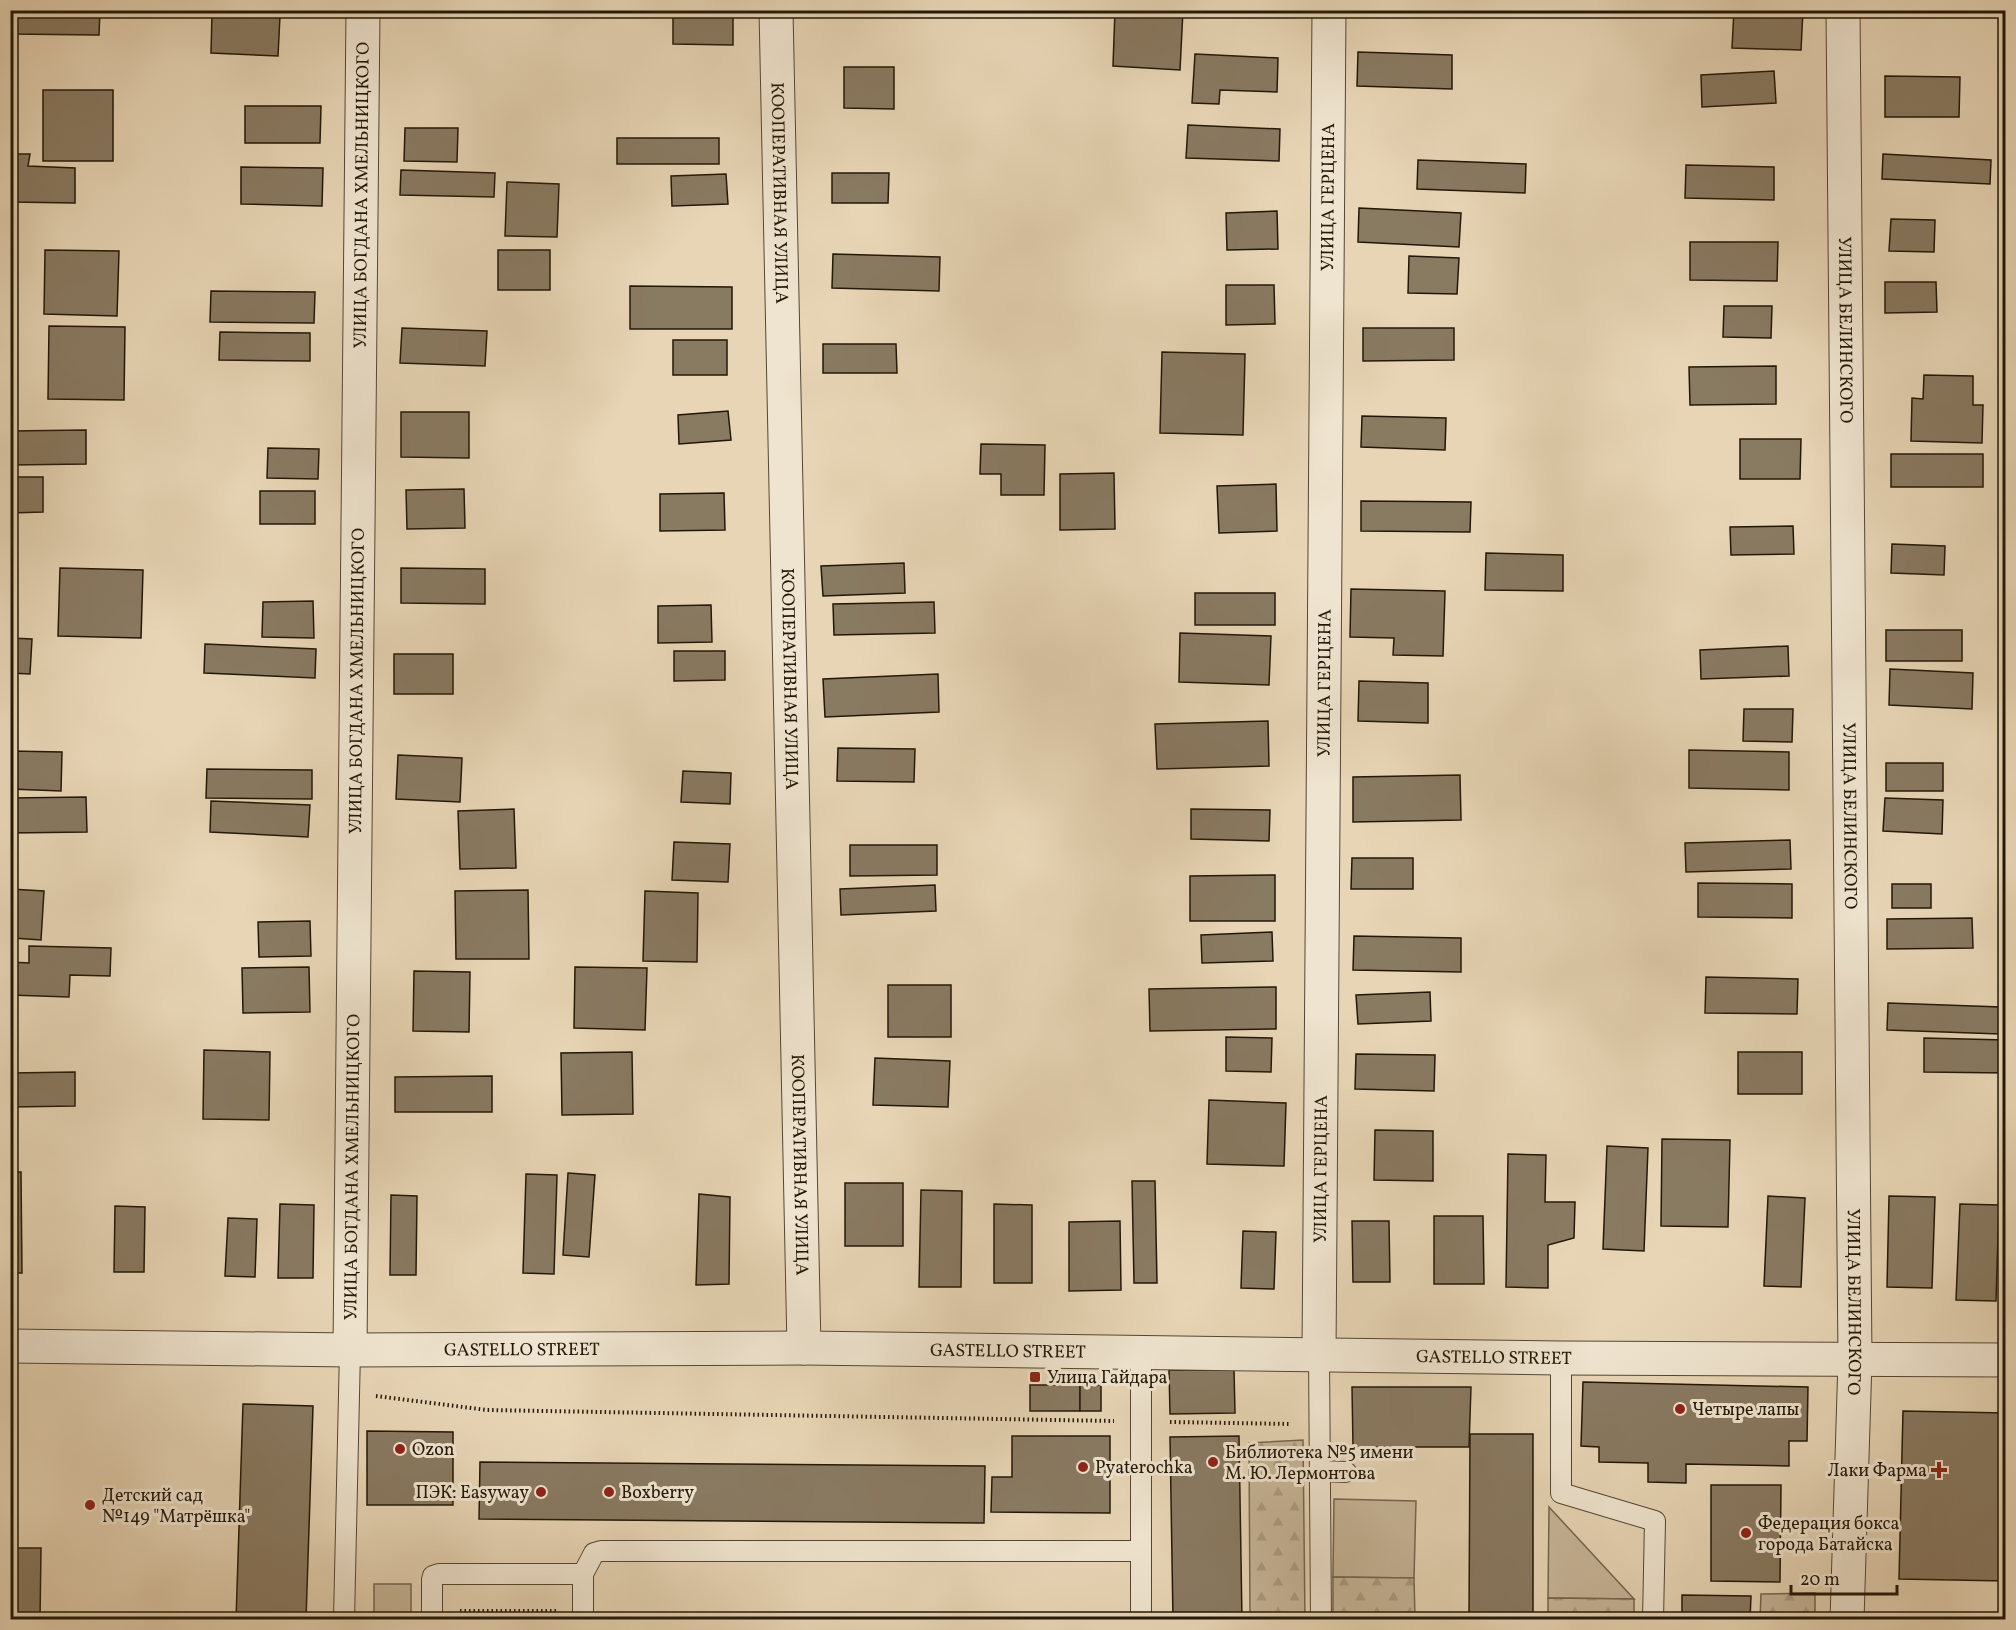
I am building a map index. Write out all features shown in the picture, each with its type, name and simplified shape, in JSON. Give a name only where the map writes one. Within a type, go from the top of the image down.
[{"type":"street","name":"УЛИЦА БОГДАНА ХМЕЛЬНИЦКОГО","points":[[350,1350],[363,10]]},
{"type":"street","name":"КООПЕРАТИВНАЯ УЛИЦА","points":[[776,10],[804,1348]]},
{"type":"street","name":"УЛИЦА ГЕРЦЕНА","points":[[1319,1355],[1329,10]]},
{"type":"street","name":"УЛИЦА БЕЛИНСКОГО","points":[[1843,10],[1855,1359],[1847,1620]]},
{"type":"street","name":"GASTELLO STREET","points":[[10,1346],[350,1350],[804,1348],[1561,1358],[2006,1360]]},
{"type":"lane","points":[[344,1620],[350,1350]]},
{"type":"lane","points":[[1141,1353],[1141,1620]]},
{"type":"lane","points":[[1319,1355],[1321,1620]]},
{"type":"lane","points":[[1561,1358],[1561,1493],[1655,1521],[1653,1620]]},
{"type":"lane","points":[[1320,1472],[1346,1472]]},
{"type":"lane","points":[[583,1615],[583,1574],[594,1553],[601,1551],[1141,1551]]},
{"type":"lane","points":[[432,1615],[432,1580],[433,1576],[438,1574],[583,1574]]},
{"type":"path","points":[[349,1393],[487,1410],[1319,1424]]},
{"type":"path","points":[[432,1615],[583,1615]]},
{"type":"green space","points":[[1303,1440],[1305,1619],[1250,1619],[1249,1443]]},
{"type":"green space","points":[[1334,1499],[1416,1501],[1414,1578],[1333,1577]]},
{"type":"green space","points":[[1549,1507],[1634,1599],[1548,1598]]},
{"type":"green space","points":[[1333,1577],[1414,1578],[1415,1619],[1333,1619]]},
{"type":"green space","points":[[374,1584],[411,1584],[411,1619],[374,1619]]},
{"type":"green space","points":[[1815,1593],[1815,1619],[1760,1619],[1761,1594]]},
{"type":"green space","points":[[1548,1598],[1634,1599],[1634,1619],[1548,1619]]},
{"type":"building","points":[[10,10],[100,10],[99,35],[10,34]]},
{"type":"building","points":[[1115,10],[1183,10],[1180,70],[1113,66]]},
{"type":"building","points":[[1734,10],[1803,10],[1801,50],[1732,48]]},
{"type":"building","points":[[673,11],[733,12],[733,45],[673,44]]},
{"type":"building","points":[[212,13],[280,16],[278,56],[211,53]]},
{"type":"building","points":[[1358,52],[1452,55],[1452,89],[1357,86]]},
{"type":"building","points":[[1195,54],[1278,58],[1277,92],[1220,90],[1219,104],[1192,103]]},
{"type":"building","points":[[844,67],[894,67],[894,109],[844,108]]},
{"type":"building","points":[[1774,71],[1776,103],[1702,107],[1701,75]]},
{"type":"building","points":[[1885,76],[1960,77],[1959,117],[1885,117]]},
{"type":"building","points":[[43,90],[113,90],[113,161],[43,161]]},
{"type":"building","points":[[245,106],[321,106],[320,143],[245,143]]},
{"type":"building","points":[[1188,125],[1280,129],[1279,161],[1186,158]]},
{"type":"building","points":[[405,128],[458,128],[457,162],[404,161]]},
{"type":"building","points":[[617,138],[719,138],[719,164],[617,164]]},
{"type":"building","points":[[10,154],[30,154],[28,166],[75,168],[75,203],[10,202]]},
{"type":"building","points":[[1883,154],[1991,160],[1990,184],[1882,179]]},
{"type":"building","points":[[1418,160],[1526,164],[1525,193],[1417,189]]},
{"type":"building","points":[[1686,165],[1774,167],[1774,200],[1685,198]]},
{"type":"building","points":[[241,167],[323,168],[322,206],[241,204]]},
{"type":"building","points":[[401,170],[495,173],[494,197],[400,195]]},
{"type":"building","points":[[832,173],[889,173],[888,203],[832,203]]},
{"type":"building","points":[[726,174],[728,204],[672,206],[671,176]]},
{"type":"building","points":[[507,182],[559,184],[557,237],[505,236]]},
{"type":"building","points":[[1359,208],[1461,213],[1459,247],[1358,242]]},
{"type":"building","points":[[1277,211],[1278,249],[1227,250],[1226,213]]},
{"type":"building","points":[[1891,219],[1935,220],[1934,252],[1889,251]]},
{"type":"building","points":[[1690,242],[1778,242],[1777,281],[1690,280]]},
{"type":"building","points":[[45,250],[119,251],[117,316],[44,314]]},
{"type":"building","points":[[498,250],[550,250],[550,290],[498,290]]},
{"type":"building","points":[[833,254],[940,257],[939,291],[832,288]]},
{"type":"building","points":[[1409,256],[1459,258],[1457,294],[1408,293]]},
{"type":"building","points":[[1885,282],[1936,282],[1937,312],[1885,313]]},
{"type":"building","points":[[1226,285],[1274,285],[1275,324],[1226,325]]},
{"type":"building","points":[[630,286],[732,287],[732,329],[630,329]]},
{"type":"building","points":[[211,291],[315,292],[314,323],[210,322]]},
{"type":"building","points":[[1724,306],[1772,306],[1771,338],[1723,337]]},
{"type":"building","points":[[49,326],[125,327],[124,400],[48,399]]},
{"type":"building","points":[[402,328],[487,331],[485,366],[400,363]]},
{"type":"building","points":[[1363,328],[1454,328],[1454,360],[1363,361]]},
{"type":"building","points":[[220,332],[310,333],[310,361],[219,360]]},
{"type":"building","points":[[673,340],[727,340],[727,375],[673,375]]},
{"type":"building","points":[[823,344],[896,344],[897,373],[823,373]]},
{"type":"building","points":[[1162,352],[1245,354],[1243,435],[1160,433]]},
{"type":"building","points":[[1776,366],[1776,404],[1690,405],[1689,367]]},
{"type":"building","points":[[1924,375],[1973,376],[1973,405],[1983,405],[1982,443],[1911,441],[1912,398],[1923,399]]},
{"type":"building","points":[[728,411],[731,440],[679,444],[678,415]]},
{"type":"building","points":[[401,412],[469,412],[469,458],[401,457]]},
{"type":"building","points":[[1362,416],[1446,418],[1445,450],[1361,447]]},
{"type":"building","points":[[86,430],[86,464],[10,465],[10,431]]},
{"type":"building","points":[[1740,439],[1801,439],[1800,479],[1740,479]]},
{"type":"building","points":[[981,444],[1045,445],[1044,495],[1001,495],[1001,474],[980,474]]},
{"type":"building","points":[[268,448],[319,449],[318,479],[267,478]]},
{"type":"building","points":[[1891,454],[1983,454],[1983,487],[1891,487]]},
{"type":"building","points":[[1114,473],[1115,529],[1060,530],[1060,474]]},
{"type":"building","points":[[10,477],[43,477],[43,512],[10,513]]},
{"type":"building","points":[[1276,484],[1277,531],[1219,533],[1217,486]]},
{"type":"building","points":[[464,489],[465,528],[407,529],[406,490]]},
{"type":"building","points":[[260,491],[315,491],[315,524],[260,524]]},
{"type":"building","points":[[724,493],[725,530],[660,531],[660,494]]},
{"type":"building","points":[[1361,501],[1471,502],[1470,532],[1361,531]]},
{"type":"building","points":[[1793,526],[1794,554],[1731,555],[1730,527]]},
{"type":"building","points":[[1892,544],[1945,546],[1944,575],[1891,573]]},
{"type":"building","points":[[1486,553],[1563,555],[1563,591],[1485,590]]},
{"type":"building","points":[[904,563],[905,593],[823,596],[821,566]]},
{"type":"building","points":[[60,568],[143,570],[141,638],[58,636]]},
{"type":"building","points":[[401,568],[485,569],[485,604],[401,603]]},
{"type":"building","points":[[1351,589],[1445,591],[1443,656],[1393,655],[1394,638],[1350,637]]},
{"type":"building","points":[[1195,593],[1275,593],[1275,625],[1195,625]]},
{"type":"building","points":[[313,601],[314,638],[262,637],[263,602]]},
{"type":"building","points":[[934,602],[935,633],[834,635],[833,604]]},
{"type":"building","points":[[711,605],[712,642],[658,643],[658,606]]},
{"type":"building","points":[[1886,630],[1962,630],[1962,661],[1886,661]]},
{"type":"building","points":[[1180,633],[1271,636],[1269,685],[1179,682]]},
{"type":"building","points":[[10,638],[32,639],[30,674],[10,673]]},
{"type":"building","points":[[205,644],[316,649],[315,678],[204,673]]},
{"type":"building","points":[[1788,646],[1789,676],[1701,679],[1700,650]]},
{"type":"building","points":[[674,651],[725,651],[725,680],[674,681]]},
{"type":"building","points":[[394,654],[453,654],[453,694],[394,694]]},
{"type":"building","points":[[1890,669],[1973,673],[1972,709],[1889,705]]},
{"type":"building","points":[[938,674],[939,712],[825,717],[823,679]]},
{"type":"building","points":[[1359,681],[1428,683],[1428,723],[1358,721]]},
{"type":"building","points":[[1744,709],[1793,709],[1792,742],[1743,741]]},
{"type":"building","points":[[1268,721],[1269,766],[1157,769],[1155,724]]},
{"type":"building","points":[[838,748],[915,749],[914,782],[837,781]]},
{"type":"building","points":[[1689,750],[1789,752],[1789,790],[1689,788]]},
{"type":"building","points":[[10,751],[62,752],[61,791],[10,789]]},
{"type":"building","points":[[398,755],[462,758],[460,802],[396,799]]},
{"type":"building","points":[[1886,763],[1943,763],[1943,791],[1886,791]]},
{"type":"building","points":[[207,769],[312,770],[312,799],[206,798]]},
{"type":"building","points":[[683,771],[731,773],[730,804],[681,802]]},
{"type":"building","points":[[1460,775],[1461,820],[1353,822],[1353,777]]},
{"type":"building","points":[[86,797],[87,832],[10,833],[10,798]]},
{"type":"building","points":[[1885,798],[1943,800],[1942,834],[1883,831]]},
{"type":"building","points":[[211,801],[310,805],[308,837],[210,832]]},
{"type":"building","points":[[514,809],[516,868],[460,869],[458,811]]},
{"type":"building","points":[[1191,809],[1270,810],[1269,841],[1191,839]]},
{"type":"building","points":[[1790,840],[1791,869],[1686,872],[1685,843]]},
{"type":"building","points":[[674,842],[730,844],[728,882],[672,880]]},
{"type":"building","points":[[850,845],[937,845],[937,875],[850,876]]},
{"type":"building","points":[[1352,858],[1413,858],[1413,889],[1351,889]]},
{"type":"building","points":[[1275,875],[1275,921],[1190,921],[1190,876]]},
{"type":"building","points":[[1698,883],[1792,884],[1792,918],[1698,917]]},
{"type":"building","points":[[1892,884],[1931,884],[1931,908],[1892,908]]},
{"type":"building","points":[[935,885],[936,911],[841,915],[840,889]]},
{"type":"building","points":[[10,889],[44,891],[41,940],[13,938],[14,919],[10,918]]},
{"type":"building","points":[[528,890],[529,959],[456,959],[455,891]]},
{"type":"building","points":[[645,891],[698,893],[697,962],[643,961]]},
{"type":"building","points":[[1972,918],[1973,948],[1887,949],[1887,919]]},
{"type":"building","points":[[310,921],[311,956],[259,957],[258,922]]},
{"type":"building","points":[[1272,932],[1273,961],[1202,963],[1201,935]]},
{"type":"building","points":[[1354,936],[1461,938],[1461,972],[1353,970]]},
{"type":"building","points":[[29,946],[111,948],[110,976],[70,975],[69,997],[10,995],[10,962],[29,963]]},
{"type":"building","points":[[309,967],[310,1012],[243,1013],[242,968]]},
{"type":"building","points":[[575,967],[647,968],[645,1030],[574,1028]]},
{"type":"building","points":[[414,971],[470,972],[469,1032],[413,1031]]},
{"type":"building","points":[[1706,977],[1798,979],[1797,1014],[1705,1013]]},
{"type":"building","points":[[888,985],[951,985],[951,1037],[888,1037]]},
{"type":"building","points":[[1276,987],[1276,1029],[1150,1031],[1149,989]]},
{"type":"building","points":[[1430,992],[1431,1021],[1358,1024],[1356,995]]},
{"type":"building","points":[[1888,1003],[2001,1007],[2000,1034],[1887,1030]]},
{"type":"building","points":[[1226,1037],[1272,1038],[1271,1072],[1226,1071]]},
{"type":"building","points":[[1924,1038],[2006,1040],[2006,1073],[1924,1072]]},
{"type":"building","points":[[204,1050],[270,1052],[269,1120],[203,1119]]},
{"type":"building","points":[[632,1052],[633,1114],[562,1115],[561,1053]]},
{"type":"building","points":[[1738,1052],[1802,1052],[1802,1094],[1738,1094]]},
{"type":"building","points":[[1356,1054],[1435,1055],[1434,1091],[1355,1089]]},
{"type":"building","points":[[875,1058],[950,1061],[948,1107],[873,1105]]},
{"type":"building","points":[[75,1072],[75,1106],[10,1107],[10,1073]]},
{"type":"building","points":[[492,1076],[492,1112],[395,1112],[395,1077]]},
{"type":"building","points":[[1209,1100],[1286,1103],[1284,1166],[1207,1164]]},
{"type":"building","points":[[1375,1130],[1433,1131],[1433,1181],[1374,1180]]},
{"type":"building","points":[[1662,1139],[1730,1140],[1728,1227],[1661,1226]]},
{"type":"building","points":[[1607,1146],[1648,1148],[1644,1251],[1603,1249]]},
{"type":"building","points":[[1508,1154],[1546,1155],[1545,1202],[1575,1202],[1574,1238],[1548,1245],[1548,1288],[1506,1287]]},
{"type":"building","points":[[10,1172],[21,1172],[22,1273],[10,1273]]},
{"type":"building","points":[[568,1173],[595,1175],[589,1257],[563,1255]]},
{"type":"building","points":[[526,1174],[557,1175],[554,1274],[523,1273]]},
{"type":"building","points":[[1132,1181],[1155,1181],[1157,1283],[1134,1283]]},
{"type":"building","points":[[845,1183],[903,1183],[903,1246],[845,1246]]},
{"type":"building","points":[[921,1190],[962,1191],[961,1287],[919,1287]]},
{"type":"building","points":[[699,1194],[730,1197],[729,1284],[696,1285]]},
{"type":"building","points":[[391,1195],[417,1196],[416,1275],[390,1275]]},
{"type":"building","points":[[1768,1196],[1805,1198],[1801,1287],[1764,1286]]},
{"type":"building","points":[[1889,1196],[1935,1197],[1932,1288],[1887,1287]]},
{"type":"building","points":[[280,1204],[314,1205],[313,1278],[278,1278]]},
{"type":"building","points":[[994,1204],[1032,1205],[1032,1283],[994,1283]]},
{"type":"building","points":[[1960,1204],[1999,1205],[1996,1301],[1956,1300]]},
{"type":"building","points":[[115,1206],[145,1207],[144,1272],[114,1272]]},
{"type":"building","points":[[1434,1216],[1483,1216],[1484,1284],[1434,1284]]},
{"type":"building","points":[[228,1218],[257,1219],[255,1277],[225,1276]]},
{"type":"building","points":[[1120,1221],[1121,1290],[1069,1291],[1069,1222]]},
{"type":"building","points":[[1352,1221],[1389,1221],[1390,1282],[1353,1282]]},
{"type":"building","points":[[1243,1231],[1276,1232],[1274,1289],[1241,1288]]},
{"type":"building","points":[[1169,1370],[1234,1370],[1235,1413],[1170,1414]]},
{"type":"building","points":[[1583,1382],[1808,1387],[1807,1441],[1789,1441],[1789,1466],[1686,1464],[1686,1483],[1648,1482],[1648,1463],[1599,1462],[1599,1447],[1581,1446]]},
{"type":"building","points":[[1030,1385],[1080,1385],[1080,1411],[1030,1411]]},
{"type":"building","points":[[1080,1385],[1101,1385],[1101,1411],[1080,1411]]},
{"type":"building","points":[[1352,1387],[1471,1387],[1469,1447],[1353,1447]]},
{"type":"building","points":[[243,1404],[313,1406],[306,1620],[236,1620]]},
{"type":"building","points":[[1903,1411],[2006,1413],[2006,1581],[1899,1579]]},
{"type":"building","points":[[367,1431],[453,1432],[453,1505],[367,1505]]},
{"type":"building","points":[[1470,1434],[1533,1434],[1533,1620],[1469,1620]]},
{"type":"building","points":[[1012,1436],[1110,1436],[1110,1513],[991,1512],[992,1477],[1012,1477]]},
{"type":"building","points":[[1239,1436],[1242,1620],[1173,1620],[1170,1437]]},
{"type":"building","points":[[480,1462],[985,1466],[984,1523],[479,1519]]},
{"type":"building","name":"Федерация бокса города Батайска","points":[[1711,1485],[1781,1485],[1780,1582],[1711,1581]]},
{"type":"building","points":[[10,1548],[41,1548],[40,1620],[10,1620]]},
{"type":"building","points":[[1682,1595],[1751,1596],[1750,1620],[1682,1620]]},
{"type":"place","name":"Улица Гайдара","points":[[1035,1377]]},
{"type":"place","name":"Четыре лапы","points":[[1680,1409]]},
{"type":"place","name":"Ozon","points":[[400,1449]]},
{"type":"place","name":"Библиотека №5 имени М. Ю. Лермонтова","points":[[1213,1462]]},
{"type":"place","name":"Pyaterochka","points":[[1083,1467]]},
{"type":"place","name":"Лаки Фарма","points":[[1939,1470]]},
{"type":"place","name":"ПЭК: Easyway","points":[[541,1492]]},
{"type":"place","name":"Boxberry","points":[[609,1492]]},
{"type":"place","name":"Детский сад №149 \"Матрёшка\"","points":[[90,1505]]},
{"type":"place","name":"Федерация бокса города Батайска","points":[[1746,1533]]}]
